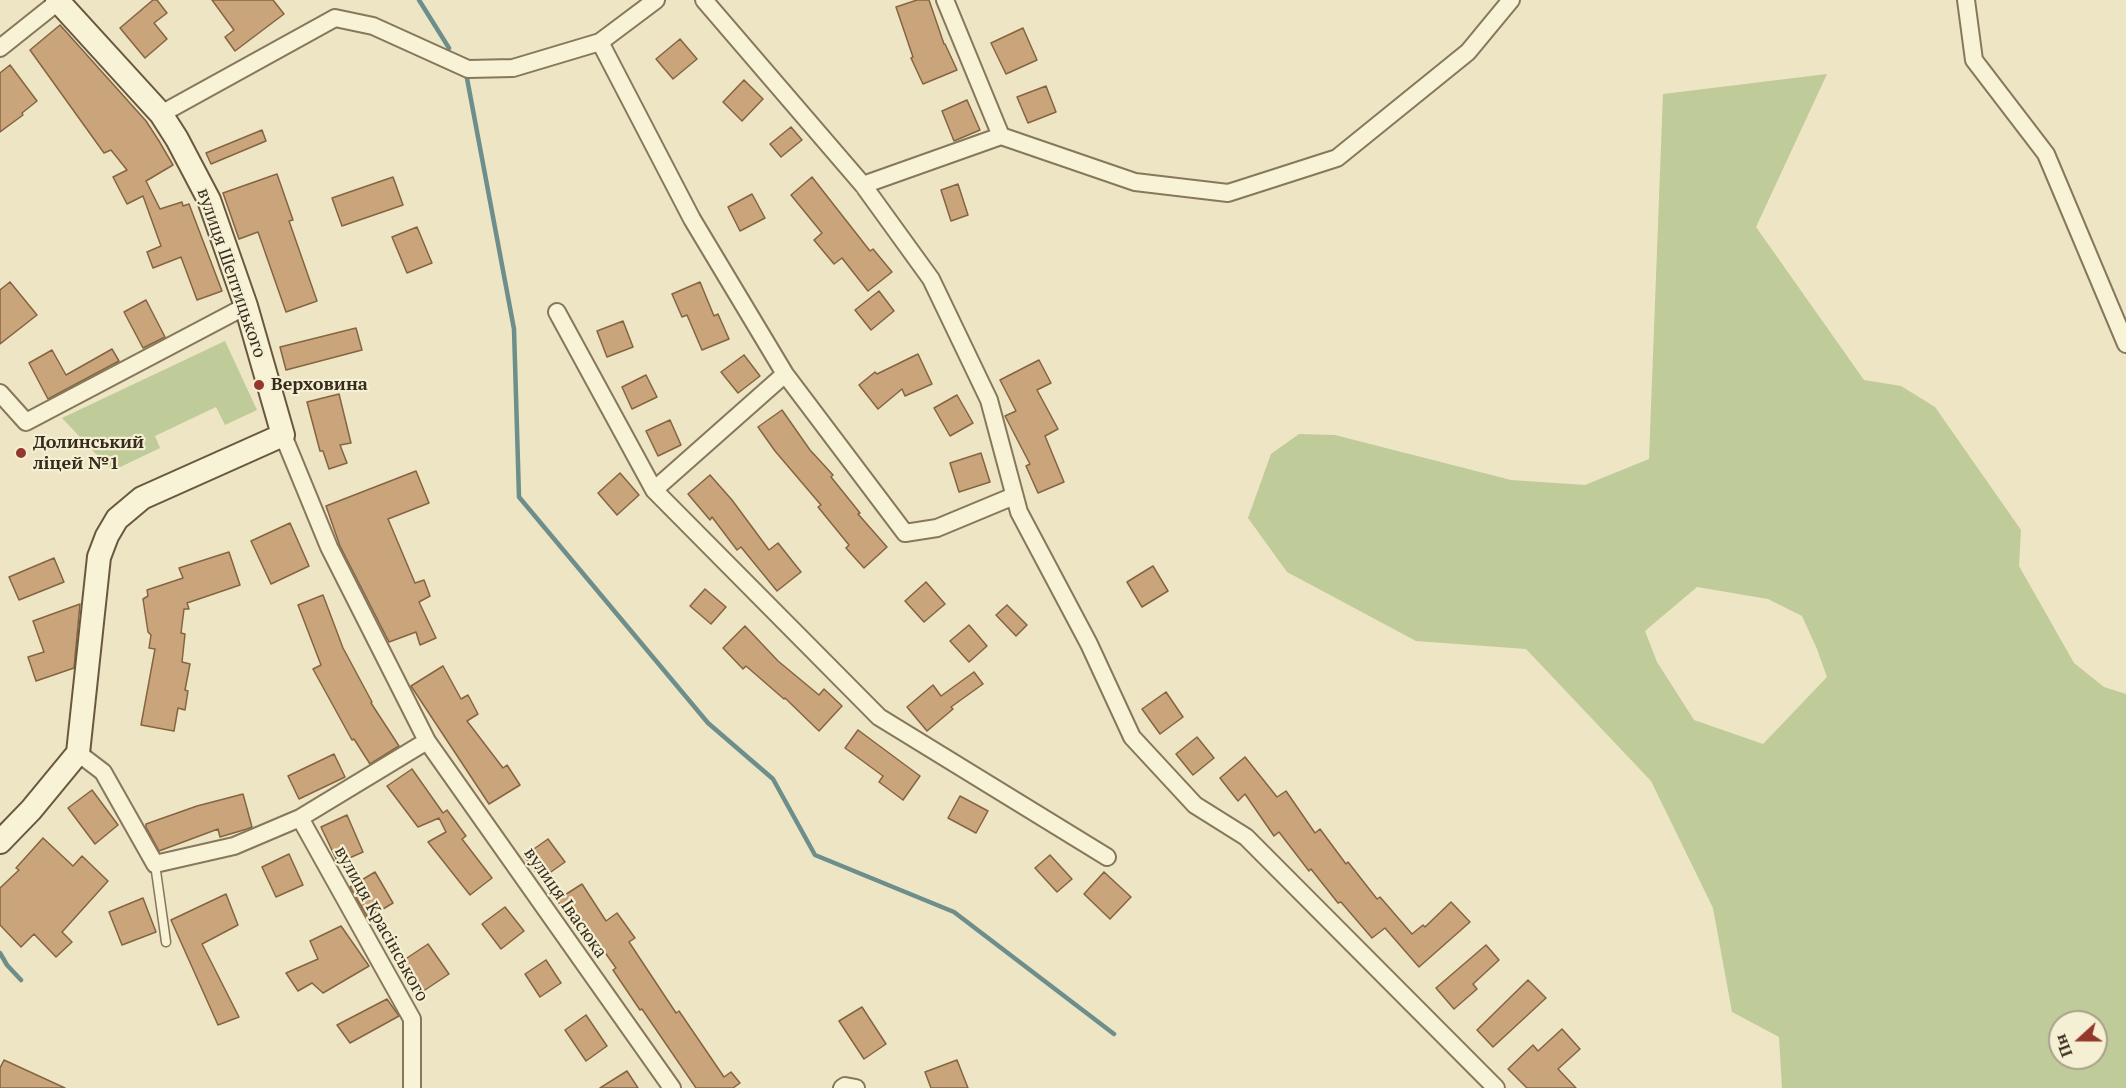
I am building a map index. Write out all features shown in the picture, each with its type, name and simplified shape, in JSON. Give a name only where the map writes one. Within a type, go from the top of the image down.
[{"type":"street","points":[[161,114],[335,18],[373,26],[468,69],[513,68],[600,42],[656,0]]},
{"type":"street","points":[[704,0],[863,185],[931,279],[989,400],[1019,512],[1089,644],[1132,737],[1195,805],[1246,837],[1496,1088]]},
{"type":"street","points":[[945,0],[1001,136]]},
{"type":"street","points":[[863,185],[1001,136],[1135,182],[1228,193],[1337,158],[1468,52],[1511,0]]},
{"type":"street","points":[[1966,0],[1974,60],[2046,154],[2126,344]]},
{"type":"street","points":[[0,48],[58,1]]},
{"type":"street","name":"вулиця Шептицького","points":[[58,1],[161,114],[209,200],[246,306],[283,435],[328,547],[427,741]]},
{"type":"street","points":[[600,42],[692,219],[785,374],[904,533],[937,528],[1014,495]]},
{"type":"street","points":[[0,393],[26,422],[246,306]]},
{"type":"street","points":[[557,312],[654,490],[879,717],[1107,857]]},
{"type":"street","points":[[654,490],[785,374]]},
{"type":"street","points":[[0,842],[31,810],[78,753],[99,557],[117,519],[142,498],[283,435]]},
{"type":"street","points":[[78,753],[103,772],[155,864],[234,846],[300,818],[427,741]]},
{"type":"street","name":"вулиця Івасюка","points":[[427,741],[672,1088]]},
{"type":"street","name":"вулиця Красінського","points":[[300,818],[412,1019],[412,1088]]},
{"type":"street","points":[[842,1088],[845,1086],[856,1088]]},
{"type":"lane","points":[[155,864],[166,942]]},
{"type":"green space","points":[[1827,74],[1756,227],[1864,380],[1901,386],[1935,407],[2021,530],[2019,566],[2074,663],[2104,687],[2126,694],[2126,1088],[1782,1088],[1779,1037],[1732,1012],[1713,908],[1651,781],[1526,649],[1416,641],[1287,572],[1248,518],[1271,454],[1299,434],[1335,435],[1511,480],[1585,485],[1649,459],[1663,94]],"holes":[[[1697,587],[1768,599],[1802,616],[1827,677],[1763,744],[1694,720],[1657,662],[1645,631]]]},
{"type":"green space","points":[[225,341],[257,410],[225,425],[216,407],[155,436],[160,448],[112,471],[62,418]]},
{"type":"building","points":[[153,0],[157,0],[167,13],[154,23],[167,39],[145,58],[120,28]]},
{"type":"building","points":[[212,0],[273,0],[284,14],[235,51],[225,37],[234,30]]},
{"type":"building","points":[[917,0],[929,0],[944,44],[957,70],[923,84],[911,58],[913,57],[896,7]]},
{"type":"building","points":[[60,25],[146,121],[159,141],[173,165],[146,181],[160,209],[182,202],[183,206],[189,204],[222,291],[197,300],[181,257],[153,268],[147,252],[161,246],[143,196],[127,204],[113,177],[127,170],[111,150],[104,153],[30,50]]},
{"type":"building","points":[[1023,28],[1037,60],[1006,74],[991,43]]},
{"type":"building","points":[[680,39],[697,59],[673,79],[656,59]]},
{"type":"building","points":[[10,65],[37,101],[0,132],[0,73]]},
{"type":"building","points":[[744,80],[763,99],[742,121],[723,102]]},
{"type":"building","points":[[1046,86],[1056,112],[1028,123],[1017,97]]},
{"type":"building","points":[[967,100],[980,130],[954,141],[942,111]]},
{"type":"building","points":[[791,127],[802,140],[781,157],[770,144]]},
{"type":"building","points":[[262,130],[266,141],[211,164],[206,153]]},
{"type":"building","points":[[277,174],[293,220],[289,221],[317,301],[286,312],[258,232],[239,239],[223,193]]},
{"type":"building","points":[[393,177],[403,205],[342,226],[332,198]]},
{"type":"building","points":[[812,177],[870,251],[873,249],[892,272],[868,291],[842,258],[834,264],[814,240],[822,233],[791,195]]},
{"type":"building","points":[[958,184],[968,215],[951,221],[941,190]]},
{"type":"building","points":[[752,194],[765,218],[740,231],[728,207]]},
{"type":"building","points":[[417,227],[432,263],[407,273],[392,237]]},
{"type":"building","points":[[10,282],[37,315],[0,344],[0,290]]},
{"type":"building","points":[[700,282],[714,316],[718,314],[729,339],[702,350],[687,315],[682,317],[672,294]]},
{"type":"building","points":[[879,291],[894,311],[871,330],[855,310]]},
{"type":"building","points":[[146,300],[165,337],[143,348],[124,312]]},
{"type":"building","points":[[623,321],[633,347],[607,357],[597,331]]},
{"type":"building","points":[[356,328],[362,350],[286,370],[280,347]]},
{"type":"building","points":[[112,349],[119,361],[48,399],[29,363],[52,350],[66,375]]},
{"type":"building","points":[[918,354],[932,384],[905,396],[902,389],[878,409],[859,385],[875,372],[877,374]]},
{"type":"building","points":[[744,355],[760,376],[738,393],[721,372]]},
{"type":"building","points":[[1039,360],[1051,383],[1037,390],[1058,429],[1045,436],[1064,482],[1038,493],[1026,466],[1030,464],[1005,416],[1016,411],[1000,380]]},
{"type":"building","points":[[646,375],[657,397],[632,409],[622,387]]},
{"type":"building","points":[[339,394],[351,443],[340,445],[347,463],[329,469],[323,451],[320,451],[307,402]]},
{"type":"building","points":[[957,395],[973,423],[950,436],[934,408]]},
{"type":"building","points":[[782,410],[810,450],[833,475],[831,477],[860,513],[858,514],[887,547],[864,568],[846,548],[849,545],[818,507],[821,505],[775,451],[758,427]]},
{"type":"building","points":[[670,420],[681,445],[658,456],[646,431]]},
{"type":"building","points":[[981,453],[990,482],[959,492],[950,463]]},
{"type":"building","points":[[416,471],[429,503],[388,519],[415,583],[424,580],[430,596],[419,602],[436,638],[420,645],[416,632],[389,642],[340,546],[326,506]]},
{"type":"building","points":[[620,473],[639,495],[617,515],[598,493]]},
{"type":"building","points":[[710,475],[732,500],[769,550],[778,543],[801,572],[777,591],[741,547],[737,550],[712,517],[710,520],[688,494]]},
{"type":"building","points":[[290,523],[309,566],[271,584],[251,541]]},
{"type":"building","points":[[229,552],[240,585],[187,603],[189,609],[184,609],[181,633],[185,634],[182,662],[190,664],[185,690],[188,691],[185,710],[178,708],[174,731],[141,725],[155,649],[149,648],[151,635],[148,632],[143,599],[148,596],[147,590],[183,578],[179,568]]},
{"type":"building","points":[[54,558],[64,582],[19,600],[9,577]]},
{"type":"building","points":[[1153,566],[1168,591],[1142,607],[1127,582]]},
{"type":"building","points":[[926,582],[945,604],[924,622],[905,601]]},
{"type":"building","points":[[705,589],[726,607],[711,624],[690,606]]},
{"type":"building","points":[[323,595],[343,648],[371,703],[399,746],[370,764],[354,739],[352,740],[313,669],[321,665],[298,605]]},
{"type":"building","points":[[80,604],[74,668],[36,681],[28,657],[44,652],[33,621]]},
{"type":"building","points":[[1007,605],[1027,625],[1016,636],[996,615]]},
{"type":"building","points":[[969,625],[987,646],[969,662],[950,641]]},
{"type":"building","points":[[745,626],[778,661],[819,695],[824,689],[842,706],[819,731],[785,698],[746,666],[743,669],[723,648]]},
{"type":"building","points":[[443,666],[461,699],[468,695],[478,714],[467,721],[503,768],[507,765],[520,785],[489,804],[411,686]]},
{"type":"building","points":[[974,672],[983,684],[951,707],[953,709],[927,731],[907,707],[933,685],[941,696]]},
{"type":"building","points":[[1166,692],[1183,717],[1160,734],[1142,709]]},
{"type":"building","points":[[858,730],[920,776],[903,800],[879,782],[883,776],[845,748]]},
{"type":"building","points":[[1197,737],[1214,758],[1193,775],[1176,754]]},
{"type":"building","points":[[334,754],[345,777],[299,799],[288,776]]},
{"type":"building","points":[[1245,757],[1277,797],[1286,791],[1315,833],[1320,829],[1346,864],[1348,862],[1377,899],[1380,897],[1412,934],[1423,925],[1425,927],[1451,902],[1470,922],[1419,967],[1385,928],[1372,938],[1341,902],[1338,903],[1311,869],[1309,871],[1279,832],[1274,836],[1245,794],[1238,801],[1220,778]]},
{"type":"building","points":[[412,769],[443,813],[447,810],[466,836],[462,839],[492,878],[470,895],[428,842],[446,832],[439,818],[418,827],[387,786]]},
{"type":"building","points":[[92,790],[118,825],[95,844],[68,808]]},
{"type":"building","points":[[243,794],[252,827],[247,829],[220,837],[218,829],[159,851],[146,827],[146,824],[197,806]]},
{"type":"building","points":[[960,796],[988,811],[976,833],[948,818]]},
{"type":"building","points":[[347,815],[363,852],[338,863],[321,827]]},
{"type":"building","points":[[43,838],[73,866],[82,856],[108,881],[62,932],[72,942],[56,957],[34,934],[21,947],[0,925],[0,888],[19,870],[16,868]]},
{"type":"building","points":[[548,839],[565,862],[541,879],[524,856]]},
{"type":"building","points":[[289,854],[303,885],[276,897],[262,867]]},
{"type":"building","points":[[1050,855],[1072,879],[1057,892],[1035,868]]},
{"type":"building","points":[[375,872],[393,903],[368,918],[350,887]]},
{"type":"building","points":[[1104,872],[1131,897],[1110,919],[1084,894]]},
{"type":"building","points":[[582,884],[606,921],[617,913],[635,938],[629,942],[676,1013],[679,1011],[724,1077],[731,1072],[740,1083],[733,1088],[696,1088],[642,1009],[640,1010],[613,970],[616,968],[582,920],[574,925],[557,900]]},
{"type":"building","points":[[226,894],[238,925],[202,944],[239,1017],[218,1025],[171,920]]},
{"type":"building","points":[[143,898],[156,932],[122,945],[109,912]]},
{"type":"building","points":[[505,907],[524,931],[501,949],[482,924]]},
{"type":"building","points":[[341,926],[369,966],[323,993],[312,983],[298,991],[286,973],[318,959],[310,941]]},
{"type":"building","points":[[428,944],[449,974],[419,994],[398,964]]},
{"type":"building","points":[[1486,945],[1499,960],[1473,984],[1477,989],[1454,1009],[1436,988]]},
{"type":"building","points":[[546,960],[561,983],[540,997],[525,974]]},
{"type":"building","points":[[1528,980],[1546,998],[1493,1047],[1477,1030]]},
{"type":"building","points":[[387,999],[399,1016],[350,1043],[337,1025]]},
{"type":"building","points":[[862,1007],[886,1044],[864,1059],[839,1021]]},
{"type":"building","points":[[586,1015],[607,1046],[586,1061],[565,1030]]},
{"type":"building","points":[[1562,1029],[1580,1049],[1558,1069],[1576,1088],[1527,1088],[1508,1069],[1533,1045],[1538,1051]]},
{"type":"building","points":[[4,1060],[65,1088],[0,1088],[0,1068]]},
{"type":"building","points":[[957,1060],[968,1088],[931,1088],[925,1072]]},
{"type":"building","points":[[627,1071],[638,1088],[600,1088]]},
{"type":"waterway","points":[[419,0],[449,48]]},
{"type":"waterway","points":[[466,73],[514,329],[519,497],[708,723],[773,779],[815,855],[954,912],[1114,1034]]},
{"type":"waterway","points":[[0,953],[7,965],[21,980]]},
{"type":"place","name":"Верховина","points":[[259,385]]},
{"type":"place","name":"Долинський ліцей №1","points":[[21,453]]}]
